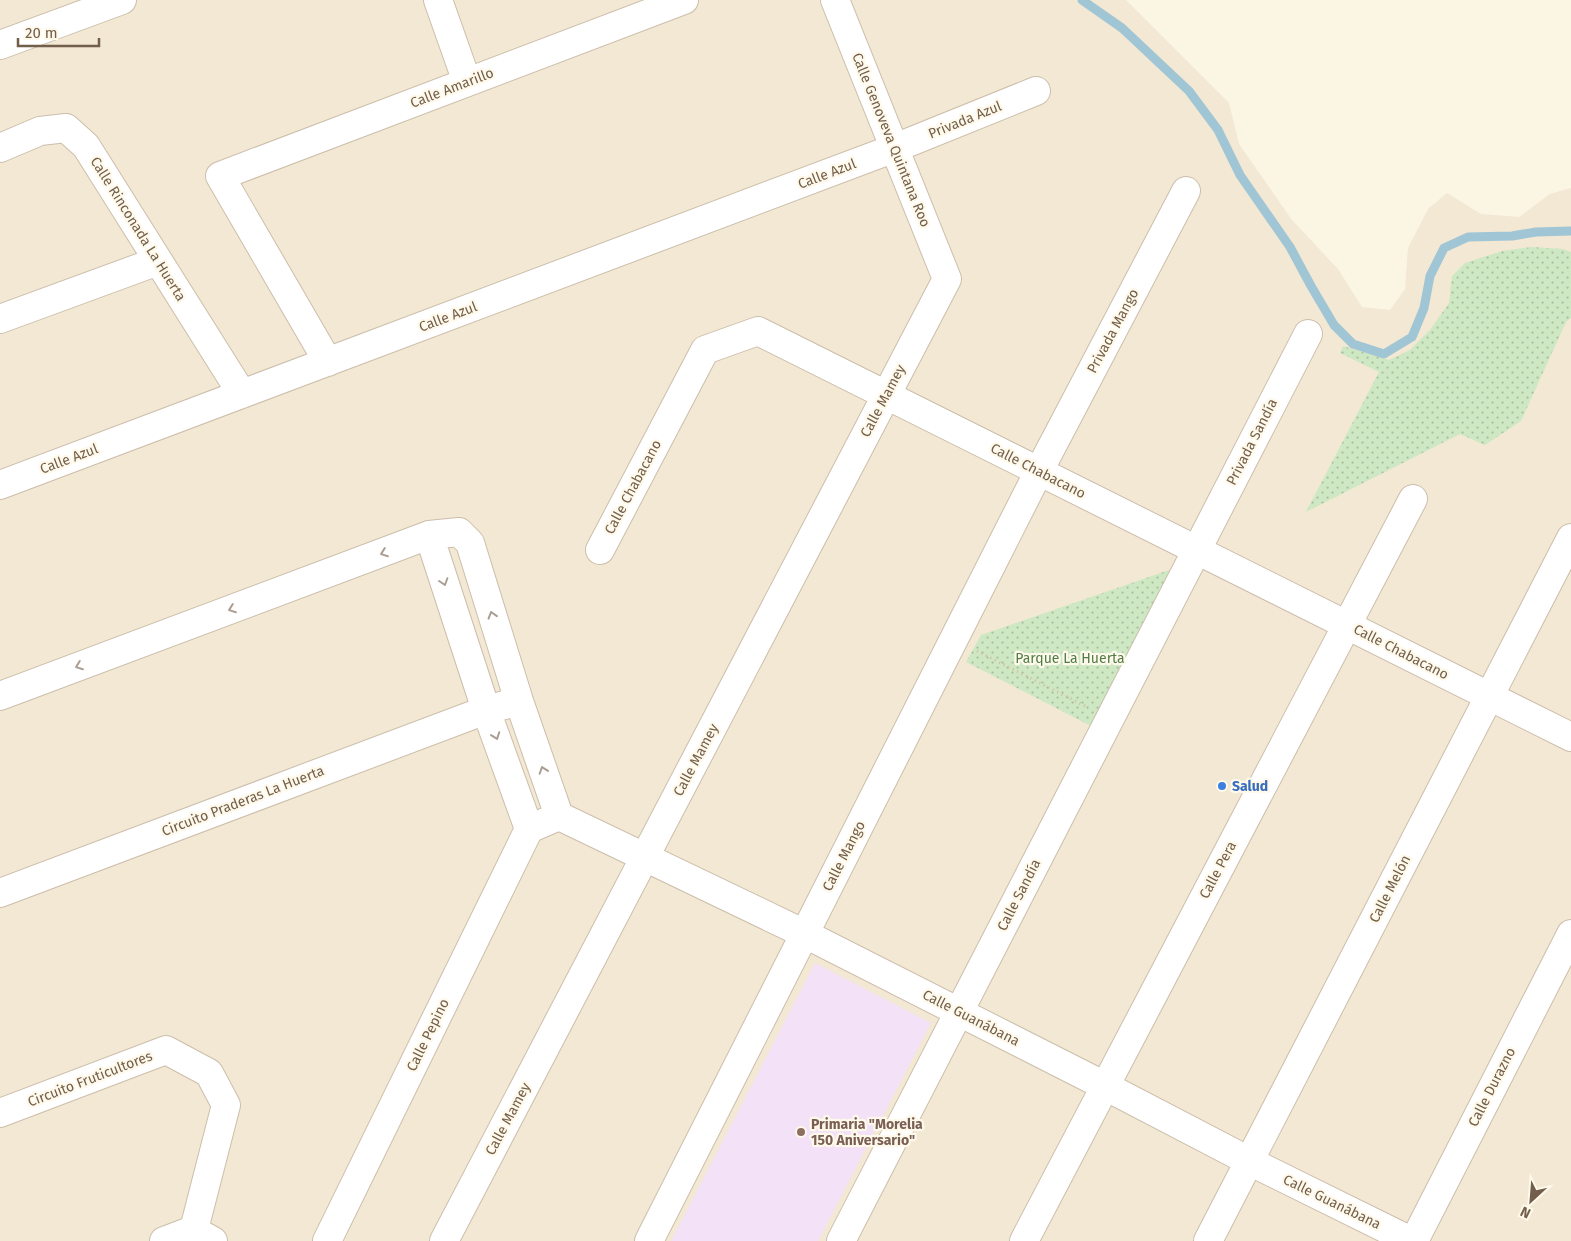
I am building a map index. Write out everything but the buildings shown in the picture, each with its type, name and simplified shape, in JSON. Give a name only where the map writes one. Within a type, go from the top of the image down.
[{"type":"street","points":[[0,45],[122,0]]},
{"type":"street","points":[[438,0],[467,82]]},
{"type":"street","name":"Calle Amarillo","points":[[328,362],[220,176],[684,0]]},
{"type":"street","name":"Calle Genoveva Quintana Roo","points":[[836,0],[947,279]]},
{"type":"street","name":"Privada Azul","points":[[895,148],[1036,91]]},
{"type":"street","name":"Calle Rinconada La Huerta","points":[[0,148],[40,131],[66,128],[86,146],[242,394]]},
{"type":"street","name":"Calle Azul","points":[[0,485],[895,148]]},
{"type":"street","name":"Privada Mango","points":[[1039,471],[1186,190]]},
{"type":"street","points":[[0,319],[158,261]]},
{"type":"street","name":"Calle Mamey","points":[[444,1241],[947,279]]},
{"type":"street","name":"Calle Chabacano","points":[[600,550],[706,350],[758,331],[1571,738]]},
{"type":"street","name":"Privada Sandía","points":[[1197,550],[1308,334]]},
{"type":"street","name":"Calle Mango","points":[[650,1241],[1039,471]]},
{"type":"street","name":"Calle Pera","points":[[1024,1241],[1413,499]]},
{"type":"street","points":[[0,696],[429,535],[459,532],[470,543],[519,701],[559,816],[529,829],[486,710],[429,535]]},
{"type":"street","name":"Calle Melón","points":[[1208,1241],[1571,538]]},
{"type":"street","name":"Calle Sandía","points":[[841,1241],[1197,550]]},
{"type":"street","name":"Circuito Praderas La Huerta","points":[[0,893],[486,710],[519,701]]},
{"type":"street","name":"Calle Guanábana","points":[[559,816],[804,934],[1249,1161],[1412,1241]]},
{"type":"street","name":"Calle Pepino","points":[[328,1241],[529,829]]},
{"type":"street","name":"Calle Durazno","points":[[1412,1241],[1571,934]]},
{"type":"street","name":"Circuito Fruticultores","points":[[0,1113],[166,1050],[208,1073],[226,1105],[199,1238]]},
{"type":"street","points":[[164,1241],[199,1238]]},
{"type":"path","points":[[954,640],[1110,718]]},
{"type":"shaded area","points":[[0,0],[1126,0],[1229,103],[1239,144],[1292,220],[1338,269],[1362,307],[1390,310],[1405,289],[1408,248],[1428,209],[1447,193],[1481,214],[1519,217],[1550,194],[1571,188],[1571,1241],[0,1241]]},
{"type":"shaded area","name":"Primaria \"Morelia 150 Aniversario\"","points":[[815,963],[931,1023],[818,1241],[671,1241]]},
{"type":"green space","points":[[1532,247],[1563,249],[1571,252],[1571,318],[1566,322],[1521,421],[1485,445],[1460,434],[1306,512],[1379,372],[1340,353],[1343,346],[1389,360],[1410,350],[1430,330],[1449,303],[1452,276],[1465,263],[1502,251]]},
{"type":"green space","name":"Parque La Huerta","points":[[1175,568],[1091,726],[966,662],[981,635]]},
{"type":"waterway","points":[[1082,0],[1122,28],[1189,91],[1218,130],[1240,175],[1290,247],[1334,325],[1353,344],[1384,354],[1412,337],[1424,308],[1430,276],[1444,248],[1468,237],[1512,236],[1536,232],[1571,231]]},
{"type":"place","name":"Salud","points":[[1222,786]]},
{"type":"place","name":"Primaria \"Morelia 150 Aniversario\"","points":[[801,1132]]}]
